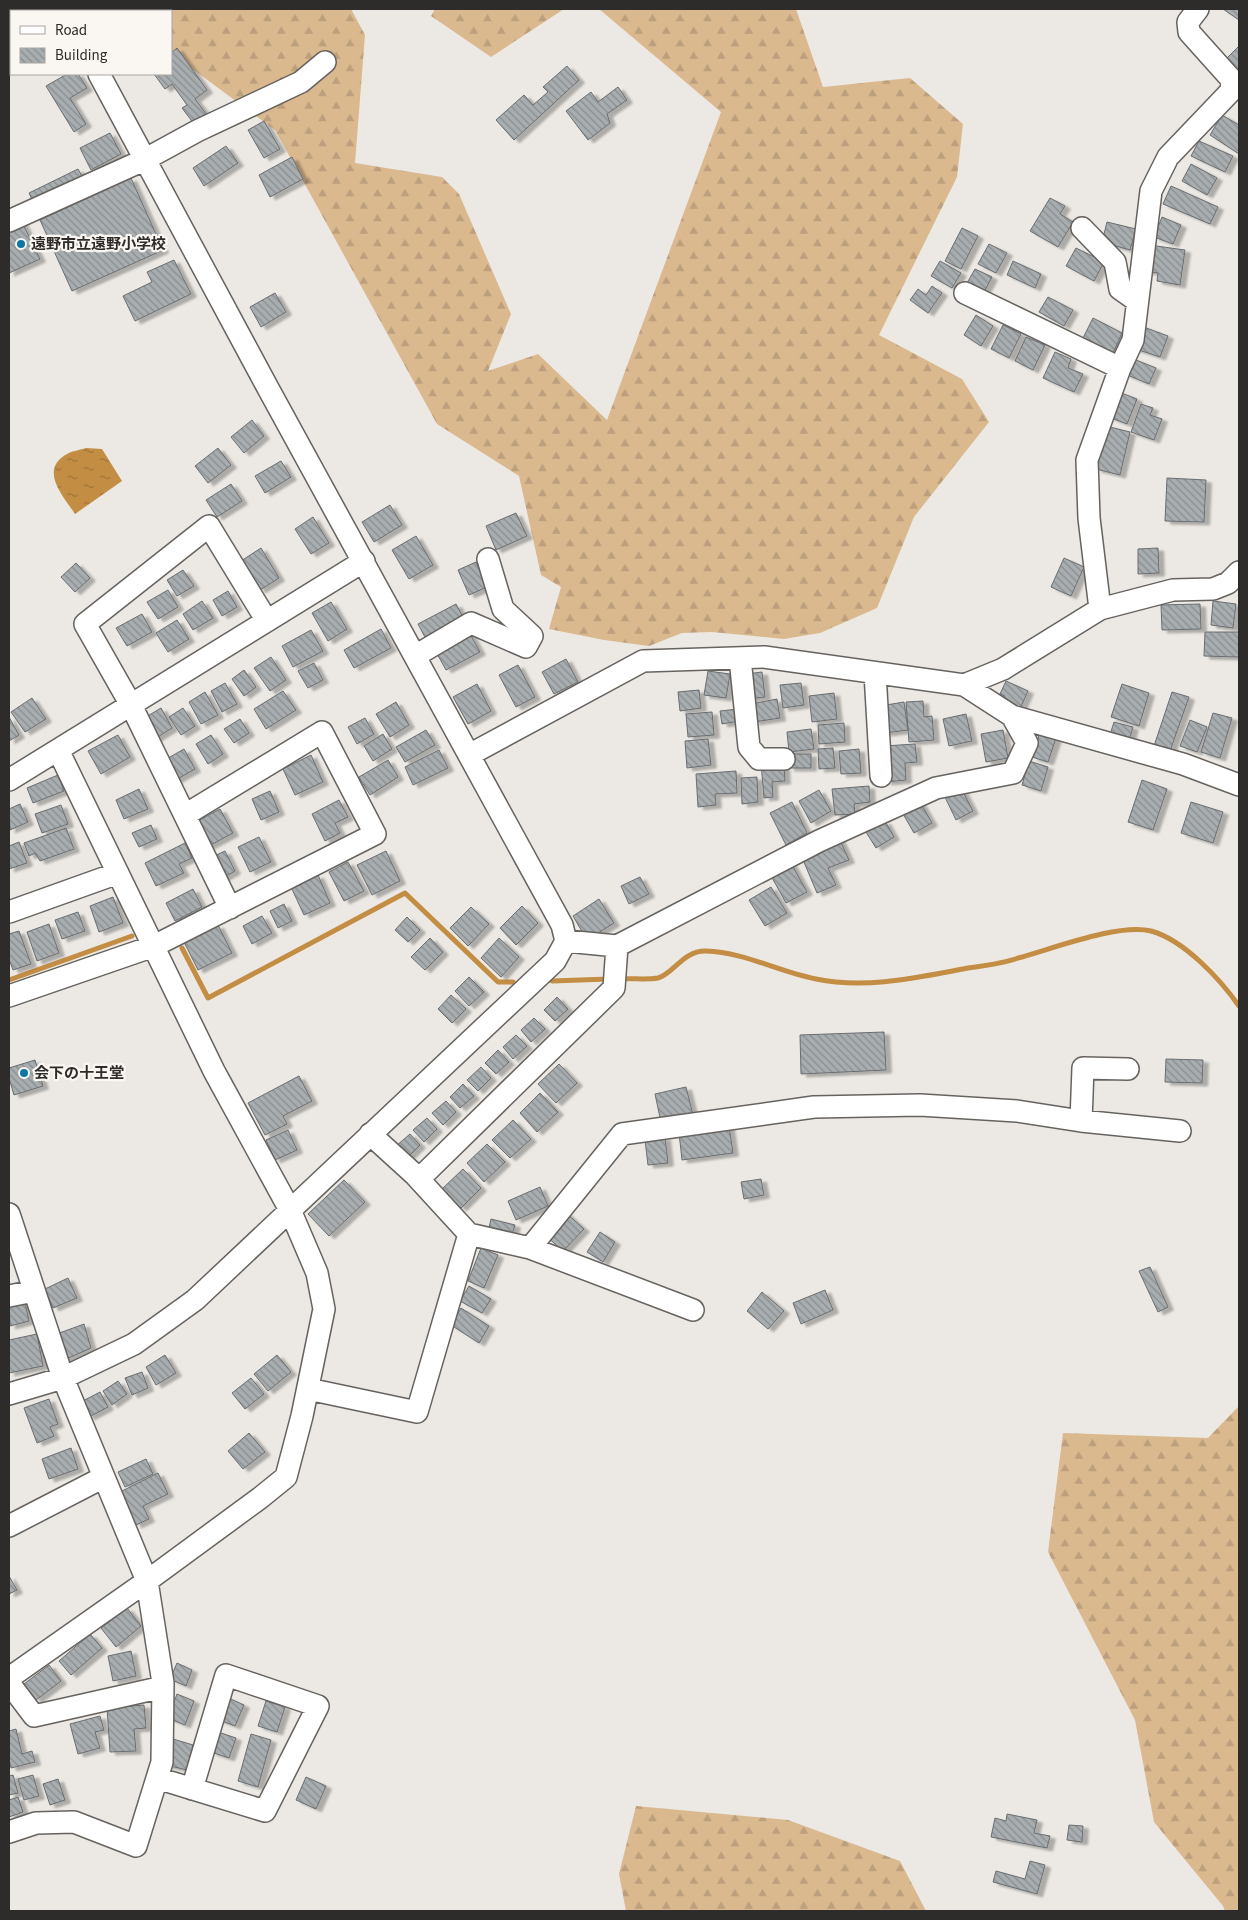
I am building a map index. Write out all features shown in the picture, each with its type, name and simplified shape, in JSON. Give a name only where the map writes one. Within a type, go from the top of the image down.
[{"type":"street","points":[[1100,609],[1089,518],[1087,460],[1120,368],[1133,340],[1151,191],[1168,158],[1232,90],[1232,80],[1189,32],[1188,22],[1198,9]]},
{"type":"street","points":[[9,221],[144,160],[197,131],[301,82],[325,62]]},
{"type":"street","points":[[9,1394],[63,1378],[134,1344],[195,1300],[555,961],[566,941],[562,925],[144,160],[100,75]]},
{"type":"street","points":[[1082,228],[1115,262],[1120,289],[1137,302]]},
{"type":"street","points":[[965,293],[1120,368]]},
{"type":"street","points":[[230,908],[132,704],[84,624],[210,526],[267,621]]},
{"type":"street","points":[[415,656],[471,623],[526,647],[532,636],[503,609],[488,559]]},
{"type":"street","points":[[9,780],[364,562]]},
{"type":"street","points":[[964,684],[1003,669],[1100,609],[1173,590],[1213,589],[1228,583],[1239,572]]},
{"type":"street","points":[[469,755],[643,661],[764,657],[964,684],[1012,716],[1183,764],[1239,785]]},
{"type":"street","points":[[740,658],[749,747],[758,759],[784,759]]},
{"type":"street","points":[[875,673],[881,776]]},
{"type":"street","points":[[566,941],[617,946],[819,841],[936,788],[1013,774],[1028,743],[1012,716]]},
{"type":"street","points":[[9,996],[154,946],[376,834],[322,732],[185,815]]},
{"type":"street","points":[[9,1678],[147,1581],[286,1477],[302,1416],[324,1309],[317,1273],[290,1210],[214,1071],[58,750]]},
{"type":"street","points":[[9,912],[118,873]]},
{"type":"street","points":[[419,1180],[614,988],[617,946]]},
{"type":"street","points":[[1081,1121],[1083,1068],[1128,1069]]},
{"type":"street","points":[[530,1248],[622,1134],[814,1107],[920,1105],[1017,1111],[1081,1121],[1180,1131]]},
{"type":"street","points":[[370,1134],[419,1180],[469,1234],[530,1248],[693,1310]]},
{"type":"street","points":[[9,1214],[63,1378],[147,1581],[163,1687],[162,1762],[136,1846],[74,1822],[36,1823],[9,1832]]},
{"type":"street","points":[[308,1389],[417,1412],[469,1234]]},
{"type":"street","points":[[9,1296],[34,1291]]},
{"type":"street","points":[[9,1526],[104,1477]]},
{"type":"street","points":[[157,1778],[265,1811],[318,1706],[226,1675],[192,1788]]},
{"type":"street","points":[[9,1683],[34,1716],[163,1687]]},
{"type":"green space","points":[[351,9],[365,35],[355,163],[442,177],[459,194],[511,314],[488,371],[538,354],[607,420],[721,112],[599,9],[796,9],[823,87],[910,78],[963,124],[957,177],[879,335],[962,379],[989,422],[914,517],[877,608],[820,633],[784,639],[712,632],[682,633],[649,646],[604,640],[549,629],[561,587],[541,575],[519,476],[437,424],[275,130],[172,54],[172,10],[132,10]]},
{"type":"green space","points":[[435,9],[564,9],[491,57],[431,16]]},
{"type":"green space","points":[[1239,1406],[1239,1911],[1225,1911],[1223,1906],[1154,1822],[1135,1720],[1048,1552],[1063,1433],[1208,1438]]},
{"type":"green space","points":[[636,1806],[788,1820],[900,1861],[926,1911],[626,1911],[619,1874]]},
{"type":"water","points":[[86,448],[102,449],[122,481],[75,514],[56,484],[54,468],[59,460],[67,454]]},
{"type":"building","points":[[1223,9],[1239,9],[1239,20]]},
{"type":"building","points":[[1239,46],[1239,74],[1225,60]]},
{"type":"building","points":[[177,48],[207,90],[195,99],[207,115],[194,124],[182,108],[187,105],[172,84],[165,89],[155,75],[172,75],[172,52]]},
{"type":"building","points":[[567,66],[579,80],[514,140],[496,120],[524,95],[533,105],[548,92],[543,87]]},
{"type":"building","points":[[65,75],[79,75],[87,88],[70,98],[86,124],[74,132],[46,86]]},
{"type":"building","points":[[618,87],[627,100],[607,114],[610,123],[588,140],[566,111],[591,92],[598,102]]},
{"type":"building","points":[[1222,115],[1239,125],[1239,154],[1210,135]]},
{"type":"building","points":[[264,121],[280,149],[264,158],[248,130]]},
{"type":"building","points":[[110,133],[121,154],[91,170],[80,148]]},
{"type":"building","points":[[1199,141],[1233,156],[1225,172],[1191,156]]},
{"type":"building","points":[[226,146],[238,163],[204,186],[193,168]]},
{"type":"building","points":[[292,157],[303,179],[270,197],[259,175]]},
{"type":"building","points":[[1191,164],[1217,178],[1207,195],[1182,181]]},
{"type":"building","points":[[78,169],[84,180],[34,204],[29,193]]},
{"type":"building","points":[[131,178],[163,250],[72,291],[40,220]]},
{"type":"building","points":[[1171,186],[1218,207],[1210,224],[1163,204]]},
{"type":"building","points":[[1050,198],[1065,206],[1060,214],[1073,222],[1058,247],[1030,231]]},
{"type":"building","points":[[1162,217],[1181,225],[1173,244],[1154,237]]},
{"type":"building","name":"遠野市立遠野小学校","points":[[22,222],[40,259],[9,273],[9,228]]},
{"type":"building","points":[[1107,222],[1136,229],[1130,250],[1102,242]]},
{"type":"building","points":[[962,228],[978,236],[961,269],[945,261]]},
{"type":"building","points":[[989,244],[1007,253],[996,273],[978,264]]},
{"type":"building","points":[[1149,245],[1185,250],[1180,285],[1157,281],[1158,273],[1145,271]]},
{"type":"building","points":[[1076,248],[1104,262],[1094,281],[1066,266]]},
{"type":"building","points":[[174,260],[191,294],[135,321],[123,296],[152,282],[147,272]]},
{"type":"building","points":[[940,261],[961,273],[952,288],[931,276]]},
{"type":"building","points":[[1013,261],[1041,274],[1035,288],[1007,275]]},
{"type":"building","points":[[975,269],[992,277],[984,292],[967,283]]},
{"type":"building","points":[[932,286],[942,293],[928,313],[910,300],[918,289],[926,295]]},
{"type":"building","points":[[275,293],[286,312],[261,327],[250,307]]},
{"type":"building","points":[[1048,297],[1073,310],[1064,326],[1039,312]]},
{"type":"building","points":[[976,315],[993,326],[981,346],[964,335]]},
{"type":"building","points":[[1093,318],[1122,333],[1113,353],[1083,338]]},
{"type":"building","points":[[1003,325],[1021,334],[1009,358],[991,349]]},
{"type":"building","points":[[1141,326],[1168,336],[1160,357],[1133,348]]},
{"type":"building","points":[[1026,337],[1045,345],[1033,370],[1015,361]]},
{"type":"building","points":[[1055,352],[1071,359],[1068,368],[1083,374],[1074,392],[1043,378]]},
{"type":"building","points":[[1131,358],[1156,368],[1149,384],[1125,374]]},
{"type":"building","points":[[1119,392],[1137,399],[1127,424],[1109,417]]},
{"type":"building","points":[[1141,404],[1153,408],[1150,415],[1162,419],[1154,440],[1131,432]]},
{"type":"building","points":[[252,420],[264,436],[244,453],[231,437]]},
{"type":"building","points":[[1106,426],[1130,432],[1120,475],[1096,469]]},
{"type":"building","points":[[218,448],[231,465],[208,483],[195,466]]},
{"type":"building","points":[[281,461],[291,477],[265,493],[255,476]]},
{"type":"building","points":[[1167,478],[1206,480],[1204,522],[1165,521]]},
{"type":"building","points":[[231,484],[242,501],[217,517],[206,500]]},
{"type":"building","points":[[390,505],[402,525],[374,542],[362,522]]},
{"type":"building","points":[[516,513],[527,536],[496,550],[486,526]]},
{"type":"building","points":[[313,517],[329,543],[311,554],[295,529]]},
{"type":"building","points":[[416,536],[433,565],[409,579],[392,550]]},
{"type":"building","points":[[261,548],[279,578],[260,590],[241,561]]},
{"type":"building","points":[[1158,548],[1159,573],[1138,574],[1138,549]]},
{"type":"building","points":[[1064,558],[1084,567],[1071,596],[1051,587]]},
{"type":"building","points":[[476,562],[487,587],[469,595],[458,570]]},
{"type":"building","points":[[76,563],[90,578],[75,592],[61,577]]},
{"type":"building","points":[[183,570],[194,586],[177,596],[167,580]]},
{"type":"building","points":[[168,590],[178,607],[158,619],[147,602]]},
{"type":"building","points":[[228,591],[237,607],[222,616],[213,600]]},
{"type":"building","points":[[202,601],[213,618],[193,630],[183,614]]},
{"type":"building","points":[[1213,601],[1236,604],[1233,628],[1211,625]]},
{"type":"building","points":[[331,602],[347,629],[328,641],[312,613]]},
{"type":"building","points":[[456,604],[465,621],[427,641],[418,624]]},
{"type":"building","points":[[1200,604],[1201,629],[1162,630],[1161,605]]},
{"type":"building","points":[[142,614],[152,632],[127,646],[116,628]]},
{"type":"building","points":[[177,620],[189,639],[168,652],[156,633]]},
{"type":"building","points":[[381,629],[391,648],[354,668],[344,650]]},
{"type":"building","points":[[311,630],[323,651],[293,667],[282,646]]},
{"type":"building","points":[[469,632],[480,652],[446,670],[435,650]]},
{"type":"building","points":[[1205,632],[1239,632],[1239,657],[1204,656]]},
{"type":"building","points":[[271,657],[286,680],[270,691],[254,668]]},
{"type":"building","points":[[566,659],[578,682],[554,694],[542,672]]},
{"type":"building","points":[[314,663],[323,680],[308,688],[298,671]]},
{"type":"building","points":[[518,665],[535,697],[516,707],[499,675]]},
{"type":"building","points":[[244,670],[256,687],[244,696],[232,679]]},
{"type":"building","points":[[708,671],[730,674],[726,698],[704,695]]},
{"type":"building","points":[[762,672],[765,697],[749,699],[746,674]]},
{"type":"building","points":[[1006,681],[1028,691],[1019,711],[1001,703],[1005,696],[1000,694]]},
{"type":"building","points":[[225,683],[237,704],[222,712],[211,691]]},
{"type":"building","points":[[801,683],[804,705],[783,708],[780,685]]},
{"type":"building","points":[[477,684],[491,711],[468,724],[453,697]]},
{"type":"building","points":[[1122,684],[1149,693],[1139,726],[1111,717]]},
{"type":"building","points":[[699,690],[701,708],[680,711],[678,692]]},
{"type":"building","points":[[283,691],[296,710],[266,729],[254,709]]},
{"type":"building","points":[[205,692],[218,715],[201,724],[189,702]]},
{"type":"building","points":[[1172,692],[1189,697],[1170,751],[1154,746]]},
{"type":"building","points":[[834,693],[837,719],[812,722],[809,696]]},
{"type":"building","points":[[32,698],[46,719],[25,732],[11,712]]},
{"type":"building","points":[[777,699],[780,718],[754,722],[751,704]]},
{"type":"building","points":[[923,701],[924,717],[932,716],[934,740],[909,742],[906,702]]},
{"type":"building","points":[[396,702],[409,725],[390,737],[376,714]]},
{"type":"building","points":[[904,702],[908,730],[885,733],[880,706]]},
{"type":"building","points":[[161,708],[172,728],[153,740],[141,720]]},
{"type":"building","points":[[183,708],[195,726],[181,735],[169,717]]},
{"type":"building","points":[[738,709],[739,721],[722,724],[720,711]]},
{"type":"building","points":[[712,712],[714,735],[688,737],[686,714]]},
{"type":"building","points":[[1213,713],[1232,718],[1220,758],[1201,752]]},
{"type":"building","points":[[966,714],[972,741],[949,746],[943,719]]},
{"type":"building","points":[[9,717],[19,735],[9,741]]},
{"type":"building","points":[[365,718],[374,734],[357,744],[348,727]]},
{"type":"building","points":[[240,719],[249,733],[234,743],[224,729]]},
{"type":"building","points":[[1190,720],[1207,727],[1197,752],[1180,746]]},
{"type":"building","points":[[1114,722],[1133,727],[1128,744],[1109,738]]},
{"type":"building","points":[[844,723],[845,742],[819,744],[818,725]]},
{"type":"building","points":[[811,729],[814,749],[789,752],[787,732]]},
{"type":"building","points":[[426,730],[435,745],[405,762],[396,747]]},
{"type":"building","points":[[1003,730],[1008,758],[986,762],[981,734]]},
{"type":"building","points":[[1040,732],[1056,738],[1048,762],[1032,757]]},
{"type":"building","points":[[383,734],[392,749],[373,761],[364,746]]},
{"type":"building","points":[[118,735],[130,757],[101,774],[88,751]]},
{"type":"building","points":[[211,735],[223,754],[208,764],[196,744]]},
{"type":"building","points":[[708,739],[711,765],[687,768],[685,741]]},
{"type":"building","points":[[915,744],[917,762],[905,763],[906,780],[886,782],[884,746]]},
{"type":"building","points":[[833,748],[835,768],[819,769],[818,749]]},
{"type":"building","points":[[184,749],[195,769],[174,781],[163,761]]},
{"type":"building","points":[[859,749],[861,773],[841,774],[839,751]]},
{"type":"building","points":[[439,750],[448,768],[413,785],[405,767]]},
{"type":"building","points":[[789,754],[811,754],[811,768],[789,768]]},
{"type":"building","points":[[311,755],[323,782],[295,795],[283,769]]},
{"type":"building","points":[[388,760],[398,777],[370,795],[359,777]]},
{"type":"building","points":[[1029,761],[1048,767],[1041,791],[1022,785]]},
{"type":"building","points":[[761,763],[784,767],[785,781],[772,782],[773,797],[764,798]]},
{"type":"building","points":[[736,771],[737,793],[715,794],[716,805],[698,807],[696,774]]},
{"type":"building","points":[[58,775],[64,791],[33,803],[27,788]]},
{"type":"building","points":[[757,777],[758,802],[742,804],[741,778]]},
{"type":"building","points":[[1142,780],[1167,789],[1153,830],[1128,822]]},
{"type":"building","points":[[869,786],[870,802],[854,804],[855,814],[835,815],[832,789]]},
{"type":"building","points":[[960,786],[973,811],[956,820],[944,795]]},
{"type":"building","points":[[139,789],[148,809],[124,819],[116,800]]},
{"type":"building","points":[[819,790],[831,811],[811,823],[799,801]]},
{"type":"building","points":[[270,791],[279,812],[261,820],[252,799]]},
{"type":"building","points":[[339,800],[348,817],[335,823],[340,833],[325,841],[312,814]]},
{"type":"building","points":[[792,802],[807,833],[786,845],[770,813]]},
{"type":"building","points":[[920,802],[932,823],[914,833],[902,812]]},
{"type":"building","points":[[1191,802],[1223,812],[1213,843],[1181,833]]},
{"type":"building","points":[[20,804],[28,822],[10,830],[9,809]]},
{"type":"building","points":[[61,805],[68,824],[42,833],[35,814]]},
{"type":"building","points":[[220,809],[233,833],[207,847],[194,823]]},
{"type":"building","points":[[885,821],[894,837],[876,848],[866,832]]},
{"type":"building","points":[[151,825],[157,839],[139,847],[132,833]]},
{"type":"building","points":[[66,828],[74,849],[40,861],[35,853],[29,856],[24,843]]},
{"type":"building","points":[[259,837],[271,862],[250,872],[238,847]]},
{"type":"building","points":[[839,838],[849,860],[828,868],[836,885],[817,893],[801,855]]},
{"type":"building","points":[[19,842],[27,863],[9,869],[9,846]]},
{"type":"building","points":[[185,843],[192,858],[179,864],[184,873],[156,886],[145,863]]},
{"type":"building","points":[[225,851],[235,871],[221,879],[210,858]]},
{"type":"building","points":[[386,851],[400,881],[372,895],[357,865]]},
{"type":"building","points":[[348,862],[364,891],[344,901],[329,872]]},
{"type":"building","points":[[791,863],[807,892],[786,903],[770,874]]},
{"type":"building","points":[[318,875],[330,903],[304,915],[291,887]]},
{"type":"building","points":[[640,877],[649,894],[629,904],[621,886]]},
{"type":"building","points":[[771,887],[787,913],[765,926],[749,900]]},
{"type":"building","points":[[193,889],[202,907],[175,921],[166,903]]},
{"type":"building","points":[[113,897],[123,923],[99,932],[90,906]]},
{"type":"building","points":[[599,899],[614,923],[587,940],[573,916]]},
{"type":"building","points":[[284,904],[292,921],[278,928],[270,911]]},
{"type":"building","points":[[522,906],[538,923],[516,945],[500,928]]},
{"type":"building","points":[[471,907],[489,924],[468,946],[450,928]]},
{"type":"building","points":[[78,912],[85,931],[62,939],[55,920]]},
{"type":"building","points":[[262,916],[272,933],[252,944],[243,926]]},
{"type":"building","points":[[407,917],[420,930],[408,942],[395,930]]},
{"type":"building","points":[[49,924],[59,953],[37,961],[27,932]]},
{"type":"building","points":[[218,925],[232,953],[198,970],[184,942]]},
{"type":"building","points":[[19,931],[31,964],[13,970],[9,959],[9,934]]},
{"type":"building","points":[[430,938],[443,952],[425,970],[411,957]]},
{"type":"building","points":[[499,938],[519,957],[501,977],[481,958]]},
{"type":"building","points":[[469,977],[484,992],[469,1006],[455,991]]},
{"type":"building","points":[[451,995],[466,1009],[452,1023],[438,1009]]},
{"type":"building","points":[[557,997],[568,1009],[555,1021],[544,1010]]},
{"type":"building","points":[[534,1018],[545,1029],[531,1042],[521,1030]]},
{"type":"building","points":[[884,1032],[886,1070],[801,1074],[800,1035]]},
{"type":"building","points":[[516,1035],[527,1046],[513,1059],[503,1047]]},
{"type":"building","points":[[498,1050],[509,1062],[496,1074],[485,1063]]},
{"type":"building","points":[[1166,1059],[1203,1060],[1202,1083],[1165,1082]]},
{"type":"building","name":"会下の十王堂","points":[[35,1060],[43,1086],[14,1095],[9,1078],[9,1068]]},
{"type":"building","points":[[559,1064],[577,1083],[556,1103],[538,1084]]},
{"type":"building","points":[[481,1067],[491,1078],[478,1091],[467,1080]]},
{"type":"building","points":[[299,1076],[312,1101],[283,1116],[287,1124],[265,1135],[248,1103]]},
{"type":"building","points":[[463,1084],[474,1096],[460,1108],[450,1097]]},
{"type":"building","points":[[686,1087],[694,1119],[662,1127],[655,1094]]},
{"type":"building","points":[[540,1093],[558,1112],[537,1132],[520,1113]]},
{"type":"building","points":[[446,1101],[456,1112],[443,1125],[432,1113]]},
{"type":"building","points":[[427,1118],[437,1129],[424,1142],[413,1130]]},
{"type":"building","points":[[513,1120],[531,1139],[510,1158],[492,1140]]},
{"type":"building","points":[[729,1126],[733,1153],[682,1160],[679,1133]]},
{"type":"building","points":[[288,1130],[297,1150],[275,1160],[266,1140]]},
{"type":"building","points":[[410,1134],[420,1145],[407,1158],[396,1146]]},
{"type":"building","points":[[665,1137],[668,1163],[648,1165],[645,1140]]},
{"type":"building","points":[[487,1144],[505,1162],[484,1182],[467,1163]]},
{"type":"building","points":[[463,1169],[481,1188],[461,1208],[442,1189]]},
{"type":"building","points":[[761,1179],[764,1195],[744,1199],[741,1182]]},
{"type":"building","points":[[344,1180],[365,1202],[329,1236],[308,1214]]},
{"type":"building","points":[[540,1187],[548,1206],[516,1220],[508,1201]]},
{"type":"building","points":[[565,1212],[584,1229],[563,1251],[545,1235]]},
{"type":"building","points":[[491,1219],[515,1225],[511,1238],[488,1232]]},
{"type":"building","points":[[600,1232],[615,1242],[603,1262],[587,1252]]},
{"type":"building","points":[[481,1248],[498,1255],[484,1288],[468,1281]]},
{"type":"building","points":[[1150,1267],[1168,1307],[1158,1312],[1139,1271]]},
{"type":"building","points":[[68,1278],[77,1298],[53,1308],[45,1289]]},
{"type":"building","points":[[469,1286],[491,1299],[482,1313],[460,1301]]},
{"type":"building","points":[[825,1290],[833,1310],[801,1324],[793,1303]]},
{"type":"building","points":[[762,1292],[784,1311],[768,1329],[747,1311]]},
{"type":"building","points":[[24,1298],[29,1321],[10,1326],[9,1302]]},
{"type":"building","points":[[461,1308],[489,1326],[479,1343],[451,1325]]},
{"type":"building","points":[[84,1324],[91,1348],[64,1360],[54,1335]]},
{"type":"building","points":[[37,1334],[43,1366],[9,1373],[9,1340]]},
{"type":"building","points":[[165,1355],[176,1373],[156,1385],[146,1367]]},
{"type":"building","points":[[277,1355],[291,1372],[268,1391],[254,1374]]},
{"type":"building","points":[[142,1372],[148,1388],[132,1395],[125,1378]]},
{"type":"building","points":[[251,1378],[264,1394],[245,1409],[232,1393]]},
{"type":"building","points":[[118,1381],[127,1394],[112,1405],[103,1391]]},
{"type":"building","points":[[100,1392],[108,1407],[89,1417],[81,1402]]},
{"type":"building","points":[[49,1399],[58,1424],[50,1427],[54,1436],[37,1443],[24,1408]]},
{"type":"building","points":[[249,1433],[265,1452],[243,1469],[228,1451]]},
{"type":"building","points":[[71,1448],[78,1469],[49,1479],[42,1459]]},
{"type":"building","points":[[146,1459],[153,1474],[125,1487],[118,1472]]},
{"type":"building","points":[[158,1473],[168,1494],[143,1506],[149,1519],[136,1525],[120,1492]]},
{"type":"building","points":[[9,1576],[17,1590],[9,1594]]},
{"type":"building","points":[[127,1608],[141,1626],[116,1647],[101,1628]]},
{"type":"building","points":[[90,1634],[102,1648],[71,1675],[59,1661]]},
{"type":"building","points":[[131,1651],[136,1676],[113,1681],[108,1656]]},
{"type":"building","points":[[177,1663],[192,1670],[186,1686],[170,1679]]},
{"type":"building","points":[[49,1665],[61,1681],[36,1700],[24,1684]]},
{"type":"building","points":[[177,1694],[194,1701],[185,1725],[168,1718]]},
{"type":"building","points":[[226,1697],[244,1705],[235,1726],[217,1719]]},
{"type":"building","points":[[266,1701],[285,1707],[277,1732],[258,1726]]},
{"type":"building","points":[[144,1705],[146,1728],[134,1729],[136,1751],[110,1752],[107,1708]]},
{"type":"building","points":[[100,1716],[104,1730],[95,1732],[100,1748],[78,1754],[70,1724]]},
{"type":"building","points":[[16,1729],[22,1754],[32,1751],[35,1762],[11,1768],[9,1760],[9,1731]]},
{"type":"building","points":[[218,1732],[236,1738],[229,1758],[211,1752]]},
{"type":"building","points":[[251,1734],[271,1740],[258,1787],[238,1781]]},
{"type":"building","points":[[173,1739],[193,1745],[187,1770],[166,1765]]},
{"type":"building","points":[[13,1775],[18,1793],[9,1795],[9,1776]]},
{"type":"building","points":[[33,1775],[39,1796],[24,1800],[18,1779]]},
{"type":"building","points":[[306,1777],[326,1786],[316,1809],[296,1800]]},
{"type":"building","points":[[58,1779],[65,1800],[50,1805],[43,1784]]},
{"type":"building","points":[[18,1797],[23,1812],[9,1817],[9,1800]]},
{"type":"building","points":[[1007,1814],[1037,1820],[1034,1833],[1050,1836],[1047,1848],[991,1837],[995,1818],[1006,1821]]},
{"type":"building","points":[[1069,1825],[1083,1826],[1082,1842],[1067,1840]]},
{"type":"building","points":[[1030,1861],[1045,1865],[1037,1894],[993,1882],[996,1871],[1025,1879]]},
{"type":"waterway","points":[[182,948],[208,998],[405,893],[498,982],[513,982]]},
{"type":"waterway","points":[[620,979],[658,978],[669,972],[691,954],[706,951],[748,958],[816,979],[834,982],[871,983],[927,976],[998,963],[1085,938],[1137,929],[1151,931],[1163,936],[1188,952],[1212,973],[1239,1006]]},
{"type":"waterway","points":[[9,980],[132,936]]},
{"type":"waterway","points":[[552,981],[609,979]]},
{"type":"place","name":"遠野市立遠野小学校","points":[[21,244]]},
{"type":"place","name":"会下の十王堂","points":[[24,1073]]}]
